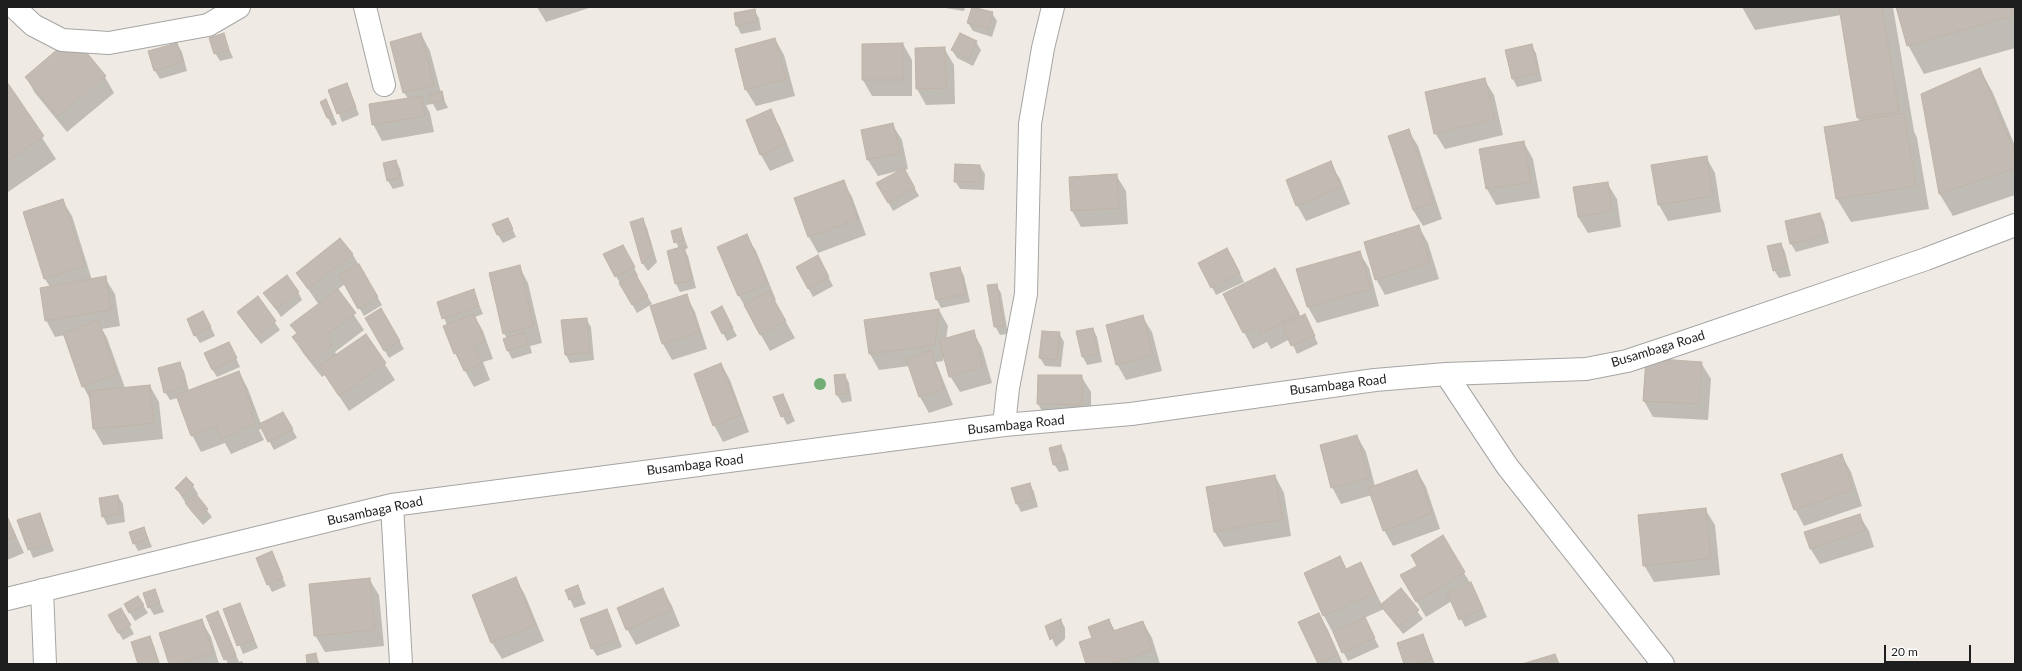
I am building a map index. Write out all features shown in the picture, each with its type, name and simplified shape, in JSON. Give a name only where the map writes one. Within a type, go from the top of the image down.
[{"type":"street","points":[[14,7],[33,25],[62,40],[109,43],[208,25],[239,7]]},
{"type":"street","points":[[365,7],[384,85]]},
{"type":"street","points":[[1004,425],[1008,388],[1026,294],[1030,124],[1043,48],[1053,7]]},
{"type":"street","name":"Busambaga Road","points":[[7,599],[392,505],[1004,425],[1132,414],[1375,380],[1446,374],[1586,369],[1627,361],[1926,259],[2015,224]]},
{"type":"street","points":[[1446,374],[1507,466],[1663,664]]},
{"type":"street","points":[[392,505],[401,664]]},
{"type":"street","points":[[42,590],[45,664]]},
{"type":"building","points":[[972,7],[993,12],[988,29],[967,23]]},
{"type":"building","points":[[1839,7],[1882,7],[1899,111],[1857,118]]},
{"type":"building","points":[[1896,7],[2015,7],[2015,15],[1907,46]]},
{"type":"building","points":[[755,9],[757,22],[736,26],[734,13]]},
{"type":"building","points":[[224,33],[229,50],[214,54],[209,38]]},
{"type":"building","points":[[421,33],[434,85],[403,93],[390,42]]},
{"type":"building","points":[[960,33],[977,41],[969,59],[951,50]]},
{"type":"building","points":[[73,36],[106,76],[57,116],[25,77]]},
{"type":"building","points":[[775,38],[786,79],[745,90],[735,49]]},
{"type":"building","points":[[177,43],[183,62],[154,71],[148,51]]},
{"type":"building","points":[[903,43],[903,80],[862,80],[862,44]]},
{"type":"building","points":[[1532,44],[1539,73],[1512,79],[1505,50]]},
{"type":"building","points":[[945,47],[946,88],[916,89],[915,48]]},
{"type":"building","points":[[1980,68],[2015,153],[2015,168],[1939,194],[1921,94]]},
{"type":"building","points":[[1485,78],[1495,119],[1434,134],[1425,92]]},
{"type":"building","points":[[7,82],[44,136],[7,161]]},
{"type":"building","points":[[347,83],[356,107],[337,114],[328,90]]},
{"type":"building","points":[[442,91],[444,100],[432,103],[429,95]]},
{"type":"building","points":[[422,96],[425,116],[372,125],[369,104]]},
{"type":"building","points":[[326,99],[333,116],[327,118],[320,102]]},
{"type":"building","points":[[771,109],[786,144],[760,155],[746,120]]},
{"type":"building","points":[[1904,113],[1916,186],[1836,199],[1824,127]]},
{"type":"building","points":[[893,123],[900,153],[867,160],[861,130]]},
{"type":"building","points":[[1409,129],[1434,203],[1413,210],[1388,136]]},
{"type":"building","points":[[1524,141],[1531,182],[1486,189],[1479,149]]},
{"type":"building","points":[[1707,156],[1713,196],[1658,205],[1651,165]]},
{"type":"building","points":[[396,160],[400,178],[387,181],[383,163]]},
{"type":"building","points":[[1331,161],[1341,187],[1296,206],[1286,180]]},
{"type":"building","points":[[955,164],[980,165],[980,182],[954,182]]},
{"type":"building","points":[[904,168],[915,188],[888,203],[876,183]]},
{"type":"building","points":[[1117,174],[1119,208],[1071,211],[1069,177]]},
{"type":"building","points":[[844,180],[858,219],[808,237],[794,198]]},
{"type":"building","points":[[1608,182],[1612,211],[1578,217],[1573,187]]},
{"type":"building","points":[[63,199],[85,266],[44,279],[23,212]]},
{"type":"building","points":[[1820,213],[1825,235],[1790,244],[1785,221]]},
{"type":"building","points":[[508,218],[513,229],[497,235],[492,224]]},
{"type":"building","points":[[643,218],[653,253],[642,264],[630,222]]},
{"type":"building","points":[[1419,225],[1430,263],[1375,280],[1364,242]]},
{"type":"building","points":[[681,228],[684,240],[674,243],[671,231]]},
{"type":"building","points":[[747,234],[768,283],[738,296],[717,247]]},
{"type":"building","points":[[340,238],[353,254],[308,289],[296,273]]},
{"type":"building","points":[[1781,243],[1787,267],[1773,271],[1767,246]]},
{"type":"building","points":[[623,245],[635,267],[615,277],[603,254]]},
{"type":"building","points":[[684,246],[692,280],[675,284],[667,251]]},
{"type":"building","points":[[1227,248],[1240,273],[1211,288],[1198,263]]},
{"type":"building","points":[[1360,251],[1371,289],[1307,307],[1296,269]]},
{"type":"building","points":[[818,255],[829,277],[808,289],[796,267]]},
{"type":"building","points":[[359,264],[378,297],[358,309],[339,275]]},
{"type":"building","points":[[520,265],[534,326],[503,334],[489,273]]},
{"type":"building","points":[[960,267],[966,294],[936,300],[930,273]]},
{"type":"building","points":[[1275,268],[1299,313],[1261,334],[1257,326],[1243,333],[1223,294]]},
{"type":"building","points":[[635,273],[648,296],[632,305],[619,283]]},
{"type":"building","points":[[287,275],[299,292],[276,309],[263,293]]},
{"type":"building","points":[[106,276],[111,310],[45,321],[40,288]]},
{"type":"building","points":[[997,284],[1004,326],[994,327],[987,285]]},
{"type":"building","points":[[338,289],[356,313],[325,336],[332,345],[312,362],[292,337],[297,333],[290,325]]},
{"type":"building","points":[[474,289],[479,306],[442,319],[437,302]]},
{"type":"building","points":[[769,291],[786,321],[760,335],[744,305]]},
{"type":"building","points":[[687,294],[699,332],[662,344],[650,306]]},
{"type":"building","points":[[258,296],[276,321],[256,337],[237,312]]},
{"type":"building","points":[[722,306],[733,328],[722,334],[711,312]]},
{"type":"building","points":[[381,308],[400,341],[384,351],[365,318]]},
{"type":"building","points":[[939,309],[935,345],[869,354],[864,320]]},
{"type":"building","points":[[203,311],[211,327],[194,336],[187,319]]},
{"type":"building","points":[[474,314],[485,342],[474,346],[482,363],[464,371],[456,353],[454,354],[443,326]]},
{"type":"building","points":[[1305,314],[1315,336],[1291,346],[1282,325]]},
{"type":"building","points":[[1143,315],[1153,355],[1116,365],[1106,325]]},
{"type":"building","points":[[587,318],[590,352],[565,355],[561,320]]},
{"type":"building","points":[[98,320],[117,374],[82,387],[63,333]]},
{"type":"building","points":[[1093,328],[1098,354],[1082,357],[1076,331]]},
{"type":"building","points":[[974,330],[983,367],[949,377],[939,340]]},
{"type":"building","points":[[1042,331],[1060,332],[1057,360],[1039,358]]},
{"type":"building","points":[[524,332],[528,344],[507,351],[503,339]]},
{"type":"building","points":[[366,334],[386,363],[339,396],[319,366]]},
{"type":"building","points":[[229,342],[237,358],[212,370],[204,353]]},
{"type":"building","points":[[931,350],[944,389],[919,397],[906,359]]},
{"type":"building","points":[[1646,358],[1702,362],[1699,404],[1643,401]]},
{"type":"building","points":[[180,362],[186,387],[164,393],[158,368]]},
{"type":"building","points":[[721,363],[741,415],[713,426],[694,374]]},
{"type":"building","points":[[239,371],[254,412],[251,413],[255,424],[221,439],[216,426],[191,436],[176,395]]},
{"type":"building","points":[[845,374],[848,393],[836,395],[834,375]]},
{"type":"building","points":[[1038,375],[1082,375],[1082,405],[1037,404]]},
{"type":"building","points":[[150,385],[154,423],[93,429],[89,391]]},
{"type":"building","points":[[783,394],[791,413],[781,417],[773,397]]},
{"type":"building","points":[[283,412],[293,429],[268,442],[259,424]]},
{"type":"building","points":[[1357,435],[1369,478],[1331,488],[1320,445]]},
{"type":"building","points":[[1061,445],[1065,462],[1053,465],[1049,448]]},
{"type":"building","points":[[1842,454],[1853,490],[1794,510],[1781,474]]},
{"type":"building","points":[[1417,470],[1432,513],[1383,531],[1368,488]]},
{"type":"building","points":[[1275,475],[1283,519],[1214,532],[1206,487]]},
{"type":"building","points":[[186,477],[194,485],[183,496],[175,488]]},
{"type":"building","points":[[1030,483],[1034,499],[1016,504],[1011,488]]},
{"type":"building","points":[[196,494],[208,509],[198,518],[185,503]]},
{"type":"building","points":[[118,495],[121,514],[102,517],[99,498]]},
{"type":"building","points":[[1706,508],[1711,558],[1643,566],[1638,515]]},
{"type":"building","points":[[40,513],[50,542],[28,550],[17,520]]},
{"type":"building","points":[[1860,514],[1865,530],[1810,549],[1804,532]]},
{"type":"building","points":[[7,516],[16,537],[7,540]]},
{"type":"building","points":[[144,527],[148,539],[133,544],[129,532]]},
{"type":"building","points":[[1443,535],[1465,572],[1416,602],[1400,575],[1417,566],[1411,555]]},
{"type":"building","points":[[272,551],[283,578],[267,585],[256,558]]},
{"type":"building","points":[[1340,556],[1346,569],[1361,562],[1375,593],[1323,616],[1304,573]]},
{"type":"building","points":[[516,577],[535,625],[491,643],[472,595]]},
{"type":"building","points":[[370,578],[375,630],[314,636],[309,584]]},
{"type":"building","points":[[1471,582],[1483,609],[1459,620],[1447,593]]},
{"type":"building","points":[[578,585],[582,596],[569,600],[565,590]]},
{"type":"building","points":[[663,588],[672,610],[626,630],[617,608]]},
{"type":"building","points":[[1401,588],[1419,610],[1398,627],[1380,605]]},
{"type":"building","points":[[155,589],[160,603],[148,608],[143,593]]},
{"type":"building","points":[[138,596],[144,605],[129,613],[124,604]]},
{"type":"building","points":[[240,603],[254,640],[237,646],[223,609]]},
{"type":"building","points":[[121,608],[131,625],[118,633],[108,615]]},
{"type":"building","points":[[607,609],[618,638],[591,649],[580,619]]},
{"type":"building","points":[[218,611],[236,655],[224,660],[206,616]]},
{"type":"building","points":[[1319,613],[1338,655],[1318,664],[1298,622]]},
{"type":"building","points":[[1365,617],[1375,638],[1342,653],[1333,632]]},
{"type":"building","points":[[202,619],[213,653],[179,664],[169,664],[159,633]]},
{"type":"building","points":[[1061,619],[1061,631],[1050,640],[1045,626]]},
{"type":"building","points":[[1109,619],[1113,631],[1143,621],[1152,650],[1111,664],[1086,664],[1079,642],[1092,638],[1088,627]]},
{"type":"building","points":[[1423,634],[1432,659],[1417,664],[1404,664],[1397,643]]},
{"type":"building","points":[[150,636],[159,664],[138,664],[131,642]]},
{"type":"building","points":[[316,653],[318,664],[307,664],[306,655]]},
{"type":"building","points":[[1555,654],[1559,664],[1522,664]]}]
